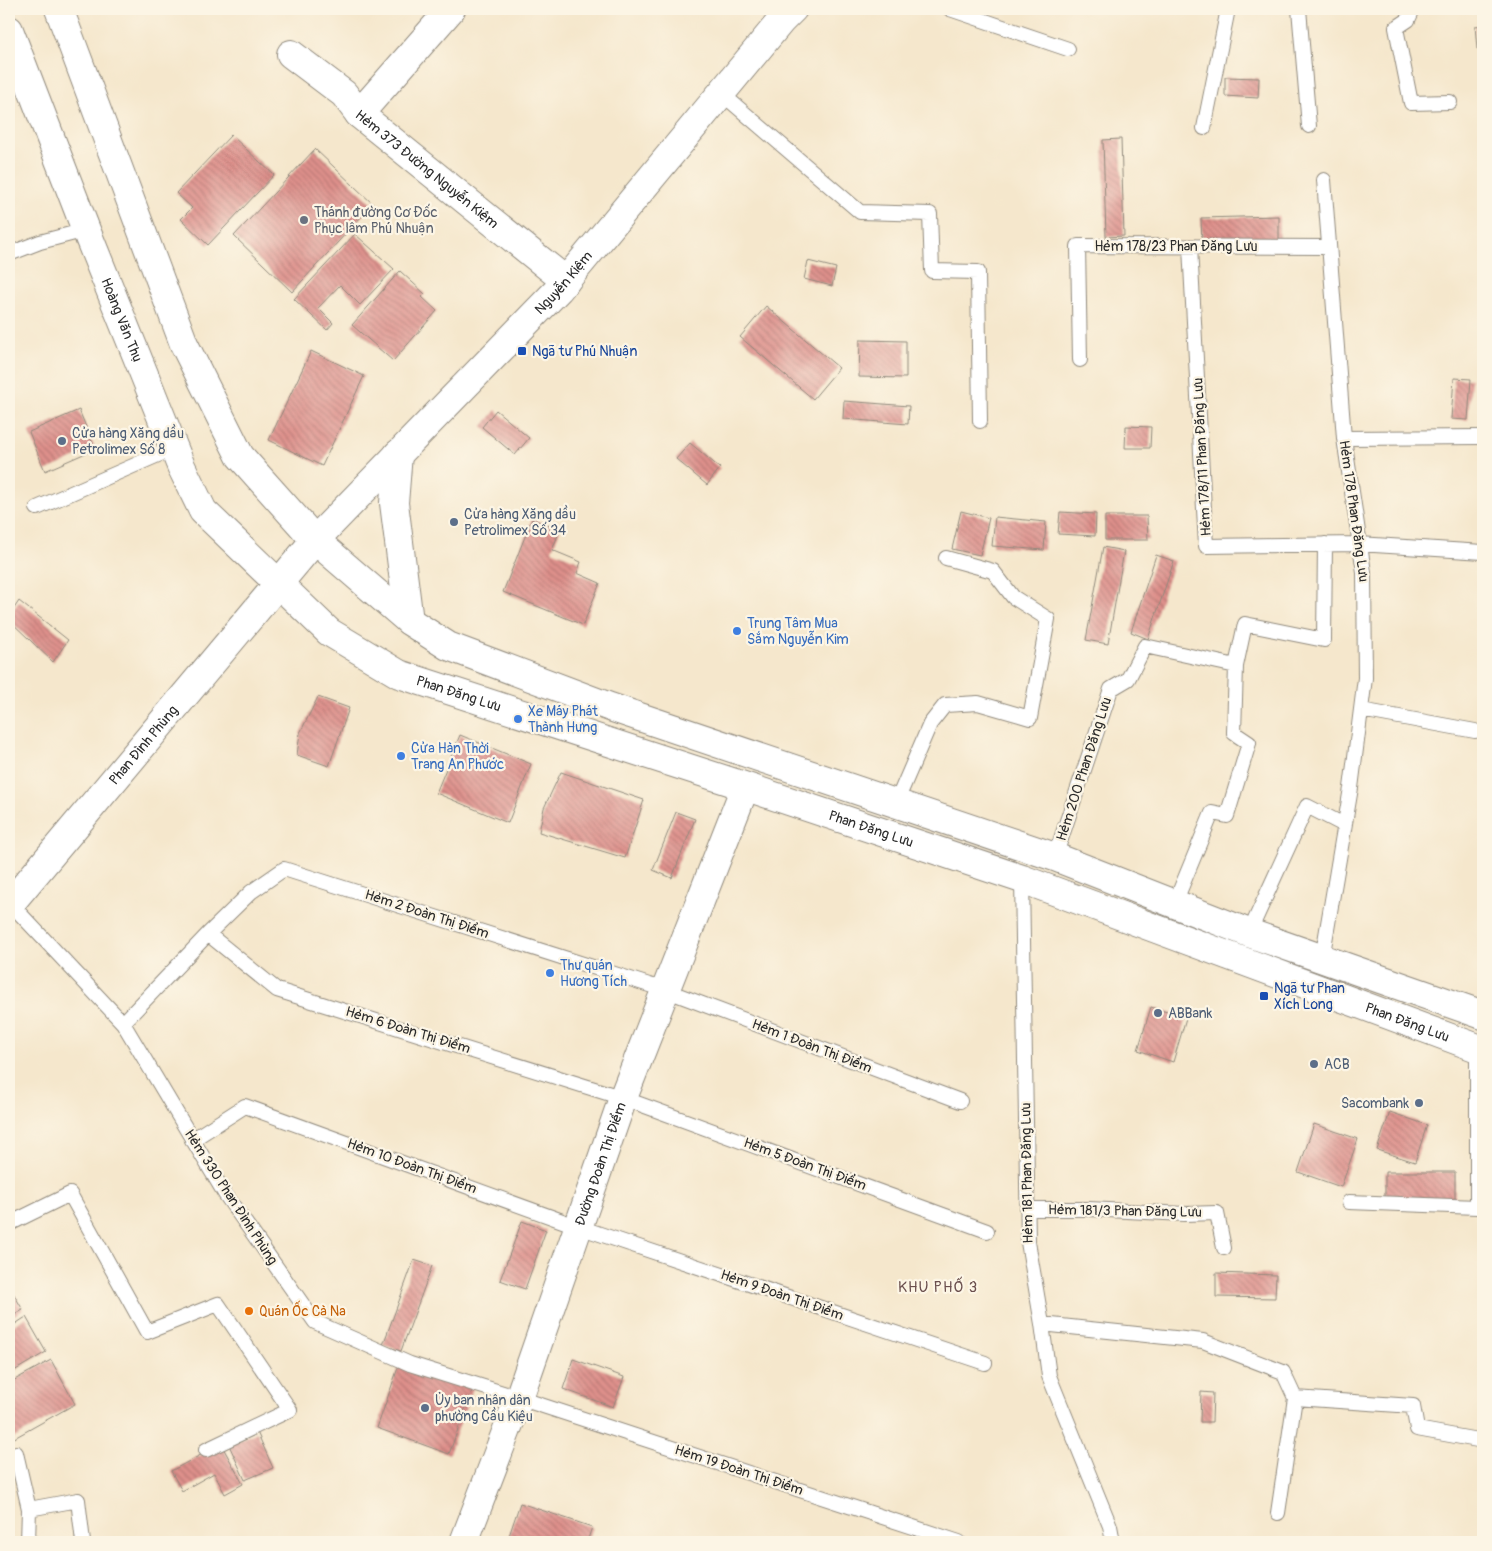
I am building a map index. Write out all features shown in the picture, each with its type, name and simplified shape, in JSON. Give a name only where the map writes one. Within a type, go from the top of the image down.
[{"type":"main road","points":[[59,9],[184,344],[240,456],[315,540],[408,621],[448,646],[610,707],[1055,857],[1249,934],[1483,1015]]},
{"type":"main road","points":[[358,114],[451,9]]},
{"type":"main road","name":"Nguyễn Kiệm","points":[[315,540],[566,281],[781,21],[793,9]]},
{"type":"main road","name":"Hoàng Văn Thụ","points":[[9,30],[86,230],[181,466],[203,511],[277,584]]},
{"type":"main road","name":"Hẻm 373 Đường Nguyễn Kiệm","points":[[292,54],[344,94],[358,114],[566,281]]},
{"type":"main road","points":[[398,454],[394,503],[408,621]]},
{"type":"main road","name":"Phan Đình Phùng","points":[[10,904],[315,540]]},
{"type":"main road","name":"Phan Đăng Lưu","points":[[277,584],[329,632],[399,674],[1022,879],[1480,1048]]},
{"type":"main road","name":"Đường Đoàn Thị Điểm","points":[[464,1542],[519,1398],[623,1098],[745,787]]},
{"type":"lane","points":[[950,9],[1068,50]]},
{"type":"lane","points":[[1204,128],[1228,9]]},
{"type":"lane","points":[[1299,9],[1309,126]]},
{"type":"lane","points":[[1412,9],[1408,20],[1396,28],[1411,103],[1450,102]]},
{"type":"lane","points":[[721,94],[860,212],[930,214],[932,271],[978,272],[980,421]]},
{"type":"lane","name":"Hẻm 178 Phan Đăng Lưu","points":[[1322,959],[1365,678],[1364,572],[1344,438],[1324,180]]},
{"type":"lane","points":[[9,254],[40,242],[86,230]]},
{"type":"lane","name":"Hẻm 178/23 Phan Đăng Lưu","points":[[1080,360],[1078,246],[1329,247]]},
{"type":"lane","name":"Hẻm 178/11 Phan Đăng Lưu","points":[[1190,246],[1206,546],[1359,544],[1483,552]]},
{"type":"lane","points":[[1344,438],[1483,437]]},
{"type":"lane","points":[[37,508],[174,448]]},
{"type":"lane","points":[[1174,905],[1212,813],[1227,816],[1249,743],[1234,733],[1236,666],[1245,624],[1324,640],[1325,544]]},
{"type":"lane","points":[[896,803],[930,724],[945,705],[978,703],[1030,718],[1048,619],[1013,597],[993,571],[946,558]]},
{"type":"lane","name":"Hẻm 200 Phan Đăng Lưu","points":[[1055,857],[1111,689],[1128,679],[1145,646],[1236,666]]},
{"type":"lane","points":[[1361,710],[1475,731]]},
{"type":"lane","points":[[1249,934],[1307,806],[1344,825]]},
{"type":"lane","name":"Hẻm 2 Đoàn Thị Điểm","points":[[208,934],[251,892],[284,869],[665,990]]},
{"type":"lane","name":"Hẻm 181 Phan Đăng Lưu","points":[[1022,879],[1028,1242],[1049,1376],[1110,1526],[1113,1542]]},
{"type":"lane","name":"Hẻm 330 Phan Đình Phùng","points":[[10,904],[123,1023],[225,1194],[316,1322],[410,1364],[519,1398]]},
{"type":"lane","points":[[123,1023],[208,934]]},
{"type":"lane","name":"Hẻm 6 Đoàn Thị Điểm","points":[[208,934],[277,990],[623,1098]]},
{"type":"lane","name":"Hẻm 1 Đoàn Thị Điểm","points":[[665,990],[960,1101]]},
{"type":"lane","points":[[1349,1202],[1477,1207],[1480,1048]]},
{"type":"lane","name":"Hẻm 5 Đoàn Thị Điểm","points":[[623,1098],[987,1231]]},
{"type":"lane","name":"Hẻm 10 Đoàn Thị Điểm","points":[[192,1140],[245,1106],[579,1227]]},
{"type":"lane","points":[[9,1224],[70,1194],[147,1332],[218,1304],[290,1410],[206,1450]]},
{"type":"lane","name":"Hẻm 181/3 Phan Đăng Lưu","points":[[1027,1209],[1089,1209],[1184,1214],[1217,1212],[1224,1248]]},
{"type":"lane","name":"Hẻm 9 Đoàn Thị Điểm","points":[[579,1227],[985,1363]]},
{"type":"lane","points":[[1042,1324],[1203,1341],[1283,1372],[1295,1398],[1278,1513]]},
{"type":"lane","name":"Hẻm 19 Đoàn Thị Điểm","points":[[519,1398],[959,1542]]},
{"type":"lane","points":[[1295,1398],[1413,1406],[1416,1429],[1483,1440]]},
{"type":"lane","points":[[9,1456],[16,1453],[29,1509],[28,1542]]},
{"type":"lane","points":[[29,1509],[78,1500],[83,1542]]},
{"type":"building","points":[[1483,25],[1483,48],[1477,49],[1475,26]]},
{"type":"building","points":[[1225,77],[1259,78],[1258,98],[1225,96]]},
{"type":"building","points":[[231,135],[274,175],[208,245],[181,219],[192,208],[176,193]]},
{"type":"building","points":[[1121,139],[1124,236],[1106,237],[1103,140]]},
{"type":"building","name":"Thánh đường Cơ Đốc Phục lâm Phú Nhuận","points":[[315,149],[373,204],[292,292],[234,236]]},
{"type":"building","points":[[1279,216],[1279,241],[1202,242],[1201,218]]},
{"type":"building","points":[[355,234],[394,269],[360,305],[340,285],[318,308],[333,323],[327,330],[294,299]]},
{"type":"building","points":[[808,261],[836,268],[832,286],[804,279]]},
{"type":"building","points":[[400,271],[425,294],[422,297],[437,311],[393,361],[352,325]]},
{"type":"building","points":[[766,306],[839,368],[813,399],[740,337]]},
{"type":"building","points":[[860,340],[906,341],[906,378],[859,377]]},
{"type":"building","points":[[311,351],[364,376],[322,466],[269,440]]},
{"type":"building","points":[[1454,378],[1471,379],[1468,420],[1451,419]]},
{"type":"building","points":[[844,401],[909,406],[908,424],[843,419]]},
{"type":"building","name":"Cửa hàng Xăng dầu Petrolimex Số 8","points":[[79,410],[95,449],[45,471],[29,432]]},
{"type":"building","points":[[496,410],[529,438],[515,455],[482,427]]},
{"type":"building","points":[[1126,426],[1151,427],[1150,448],[1125,448]]},
{"type":"building","points":[[690,443],[720,468],[707,485],[676,459]]},
{"type":"building","points":[[961,511],[989,518],[980,555],[952,549]]},
{"type":"building","points":[[1060,512],[1096,514],[1095,536],[1058,534]]},
{"type":"building","points":[[1105,516],[1147,516],[1148,540],[1105,540]]},
{"type":"building","points":[[995,517],[1046,522],[1044,550],[992,546]]},
{"type":"building","points":[[532,519],[560,530],[552,550],[581,562],[577,573],[600,583],[583,625],[503,592]]},
{"type":"building","points":[[1103,547],[1124,551],[1108,644],[1086,640]]},
{"type":"building","points":[[1156,555],[1174,561],[1148,639],[1131,632]]},
{"type":"building","points":[[19,601],[68,640],[53,662],[9,620],[9,616]]},
{"type":"building","points":[[318,697],[349,708],[329,766],[297,755],[300,733]]},
{"type":"building","points":[[460,735],[531,764],[508,823],[436,793]]},
{"type":"building","points":[[561,772],[644,800],[625,858],[539,832],[544,808]]},
{"type":"building","points":[[676,812],[695,819],[672,878],[653,870]]},
{"type":"building","points":[[1151,1007],[1186,1018],[1173,1062],[1138,1050]]},
{"type":"building","points":[[1390,1112],[1427,1125],[1415,1162],[1377,1150]]},
{"type":"building","points":[[1314,1124],[1358,1139],[1341,1187],[1298,1172]]},
{"type":"building","points":[[1385,1172],[1455,1172],[1455,1202],[1385,1202]]},
{"type":"building","points":[[522,1221],[546,1230],[525,1289],[500,1280]]},
{"type":"building","points":[[414,1260],[432,1266],[401,1351],[383,1345]]},
{"type":"building","points":[[1216,1273],[1276,1275],[1275,1298],[1216,1297]]},
{"type":"building","points":[[9,1286],[23,1310],[9,1318]]},
{"type":"building","points":[[26,1317],[46,1352],[9,1374],[9,1328]]},
{"type":"building","points":[[573,1359],[624,1377],[613,1407],[563,1389]]},
{"type":"building","points":[[51,1360],[75,1404],[9,1441],[9,1383]]},
{"type":"building","name":"Ủy ban nhân dân phường Cầu Kiệu","points":[[400,1362],[473,1388],[449,1454],[377,1428]]},
{"type":"building","points":[[1201,1392],[1213,1393],[1212,1422],[1200,1422]]},
{"type":"building","points":[[257,1432],[273,1468],[245,1480],[229,1445]]},
{"type":"building","points":[[221,1444],[243,1484],[225,1494],[214,1473],[182,1491],[171,1471]]},
{"type":"building","points":[[520,1503],[592,1527],[587,1542],[507,1542]]},
{"type":"place","name":"Thánh đường Cơ Đốc Phục lâm Phú Nhuận","points":[[304,220]]},
{"type":"place","name":"Ngã tư Phú Nhuận","points":[[522,351]]},
{"type":"place","name":"Cửa hàng Xăng dầu Petrolimex Số 8","points":[[62,441]]},
{"type":"place","name":"Cửa hàng Xăng dầu Petrolimex Số 34","points":[[454,522]]},
{"type":"place","name":"Trung Tâm Mua Sắm Nguyễn Kim","points":[[737,631]]},
{"type":"place","name":"Xe Máy Phát Thành Hưng","points":[[518,719]]},
{"type":"place","name":"Cửa Hàn Thời Trang An Phước","points":[[401,756]]},
{"type":"place","name":"Thư quán Hương Tích","points":[[550,973]]},
{"type":"place","name":"Ngã tư Phan Xích Long","points":[[1264,996]]},
{"type":"place","name":"ABBank","points":[[1158,1013]]},
{"type":"place","name":"ACB","points":[[1314,1064]]},
{"type":"place","name":"Sacombank","points":[[1419,1103]]},
{"type":"place","name":"Quán Ốc Cà Na","points":[[249,1311]]},
{"type":"place","name":"Ủy ban nhân dân phường Cầu Kiệu","points":[[425,1408]]},
{"type":"district","name":"KHU PHỐ 3","points":[[938,1287]]}]
